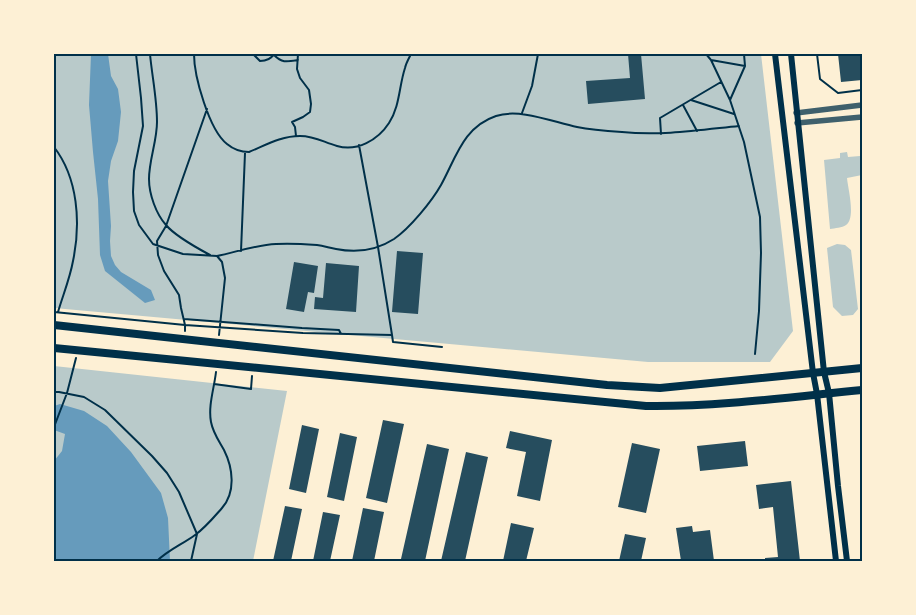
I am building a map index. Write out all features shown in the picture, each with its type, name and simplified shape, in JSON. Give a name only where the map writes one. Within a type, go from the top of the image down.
[{"type":"main road","points":[[775,54],[836,561]]},
{"type":"main road","points":[[791,54],[824,372],[829,393],[847,561]]},
{"type":"main road","points":[[54,325],[607,385],[660,388],[862,368]]},
{"type":"main road","points":[[54,348],[646,406],[723,403],[862,390]]},
{"type":"street","points":[[796,113],[862,106]]},
{"type":"street","points":[[798,124],[862,117]]},
{"type":"path","points":[[54,76],[55,54]]},
{"type":"path","points":[[136,54],[143,126],[134,171],[132,192],[134,211],[139,226],[153,244],[183,254],[217,256],[253,247],[276,244],[307,244],[353,251],[378,247],[394,239],[427,204],[440,186],[457,150],[466,137],[476,127],[497,116],[522,113],[579,128],[661,134],[739,126]]},
{"type":"path","points":[[150,54],[157,124],[149,179],[150,191],[159,216],[166,226],[210,255]]},
{"type":"path","points":[[194,54],[196,72],[211,120],[228,146],[245,152],[283,137],[314,137],[336,146],[349,148],[359,146],[377,137],[389,123],[395,110],[405,68],[411,54]]},
{"type":"path","points":[[253,54],[260,61],[266,61],[272,58],[274,54],[279,60],[288,62],[298,60]]},
{"type":"path","points":[[296,136],[295,127],[292,122],[310,112],[311,104],[309,90],[300,78],[297,69],[298,54]]},
{"type":"path","points":[[522,113],[532,86],[538,54]]},
{"type":"path","points":[[706,54],[711,60],[730,100],[739,126],[760,217],[759,311],[755,354]]},
{"type":"path","points":[[730,100],[745,66],[744,54]]},
{"type":"path","points":[[817,54],[820,79],[838,93],[862,90]]},
{"type":"path","points":[[711,60],[745,66]]},
{"type":"path","points":[[661,134],[660,118],[721,82]]},
{"type":"path","points":[[692,100],[735,114]]},
{"type":"path","points":[[683,105],[696,131]]},
{"type":"path","points":[[185,324],[179,295],[164,271],[158,255],[157,241],[166,226],[207,109]]},
{"type":"path","points":[[359,146],[394,342],[442,347]]},
{"type":"path","points":[[54,147],[68,171],[75,200],[77,230],[73,262],[58,312]]},
{"type":"path","points":[[241,251],[245,152]]},
{"type":"path","points":[[217,256],[222,262],[225,278]]},
{"type":"path","points":[[54,312],[303,333],[392,335]]},
{"type":"path","points":[[184,319],[339,330],[341,334]]},
{"type":"path","points":[[54,427],[67,393],[78,351]]},
{"type":"path","points":[[214,384],[251,390],[253,368]]},
{"type":"path","points":[[54,392],[84,397],[105,410],[167,473],[179,492],[197,534],[191,561]]},
{"type":"path","points":[[157,561],[197,534],[224,506],[230,493],[232,481],[230,466],[225,452],[214,434],[210,409]]},
{"type":"shaded area","points":[[54,54],[761,54],[793,331],[770,362],[648,362],[54,308]]},
{"type":"shaded area","points":[[847,152],[848,157],[860,156],[862,175],[847,178],[851,210],[849,221],[843,227],[830,229],[824,160],[840,158],[840,153]]},
{"type":"shaded area","points":[[837,244],[845,245],[851,250],[858,309],[853,315],[842,316],[833,307],[827,248]]},
{"type":"shaded area","points":[[54,366],[287,391],[253,561],[54,561]]},
{"type":"water","points":[[91,54],[108,54],[111,76],[118,89],[121,112],[118,141],[111,161],[108,181],[111,256],[121,272],[151,290],[155,300],[145,303],[105,271],[100,255],[98,199],[89,105]]},
{"type":"water","points":[[60,404],[84,411],[107,426],[131,452],[161,493],[168,518],[170,561],[54,561],[54,461],[62,451],[65,434],[54,430],[54,406]]},
{"type":"building","points":[[628,54],[641,54],[645,99],[588,104],[586,81],[630,78]]},
{"type":"building","points":[[838,54],[862,54],[862,80],[841,82]]},
{"type":"building","points":[[397,251],[423,253],[418,314],[392,312]]},
{"type":"building","points":[[294,262],[318,266],[314,293],[308,292],[304,312],[286,309]]},
{"type":"building","points":[[326,263],[359,266],[356,312],[314,309],[315,297],[323,298]]},
{"type":"building","points":[[383,420],[404,424],[387,503],[366,498]]},
{"type":"building","points":[[302,425],[319,429],[306,493],[289,489]]},
{"type":"building","points":[[510,431],[552,440],[540,501],[517,496],[526,452],[506,448]]},
{"type":"building","points":[[340,433],[357,437],[344,501],[327,497]]},
{"type":"building","points":[[745,441],[748,466],[700,471],[697,446]]},
{"type":"building","points":[[632,443],[660,449],[646,513],[618,507]]},
{"type":"building","points":[[427,444],[449,449],[425,561],[401,559]]},
{"type":"building","points":[[466,452],[488,457],[465,561],[441,561]]},
{"type":"building","points":[[791,481],[800,561],[765,561],[765,558],[778,557],[773,507],[759,509],[756,485]]},
{"type":"building","points":[[285,506],[302,509],[291,561],[273,561]]},
{"type":"building","points":[[363,508],[384,512],[374,561],[352,561]]},
{"type":"building","points":[[323,512],[340,515],[330,561],[313,561]]},
{"type":"building","points":[[511,523],[534,528],[526,561],[503,561]]},
{"type":"building","points":[[692,526],[693,532],[710,530],[714,561],[681,561],[676,528]]},
{"type":"building","points":[[625,534],[646,538],[641,561],[619,561]]}]
